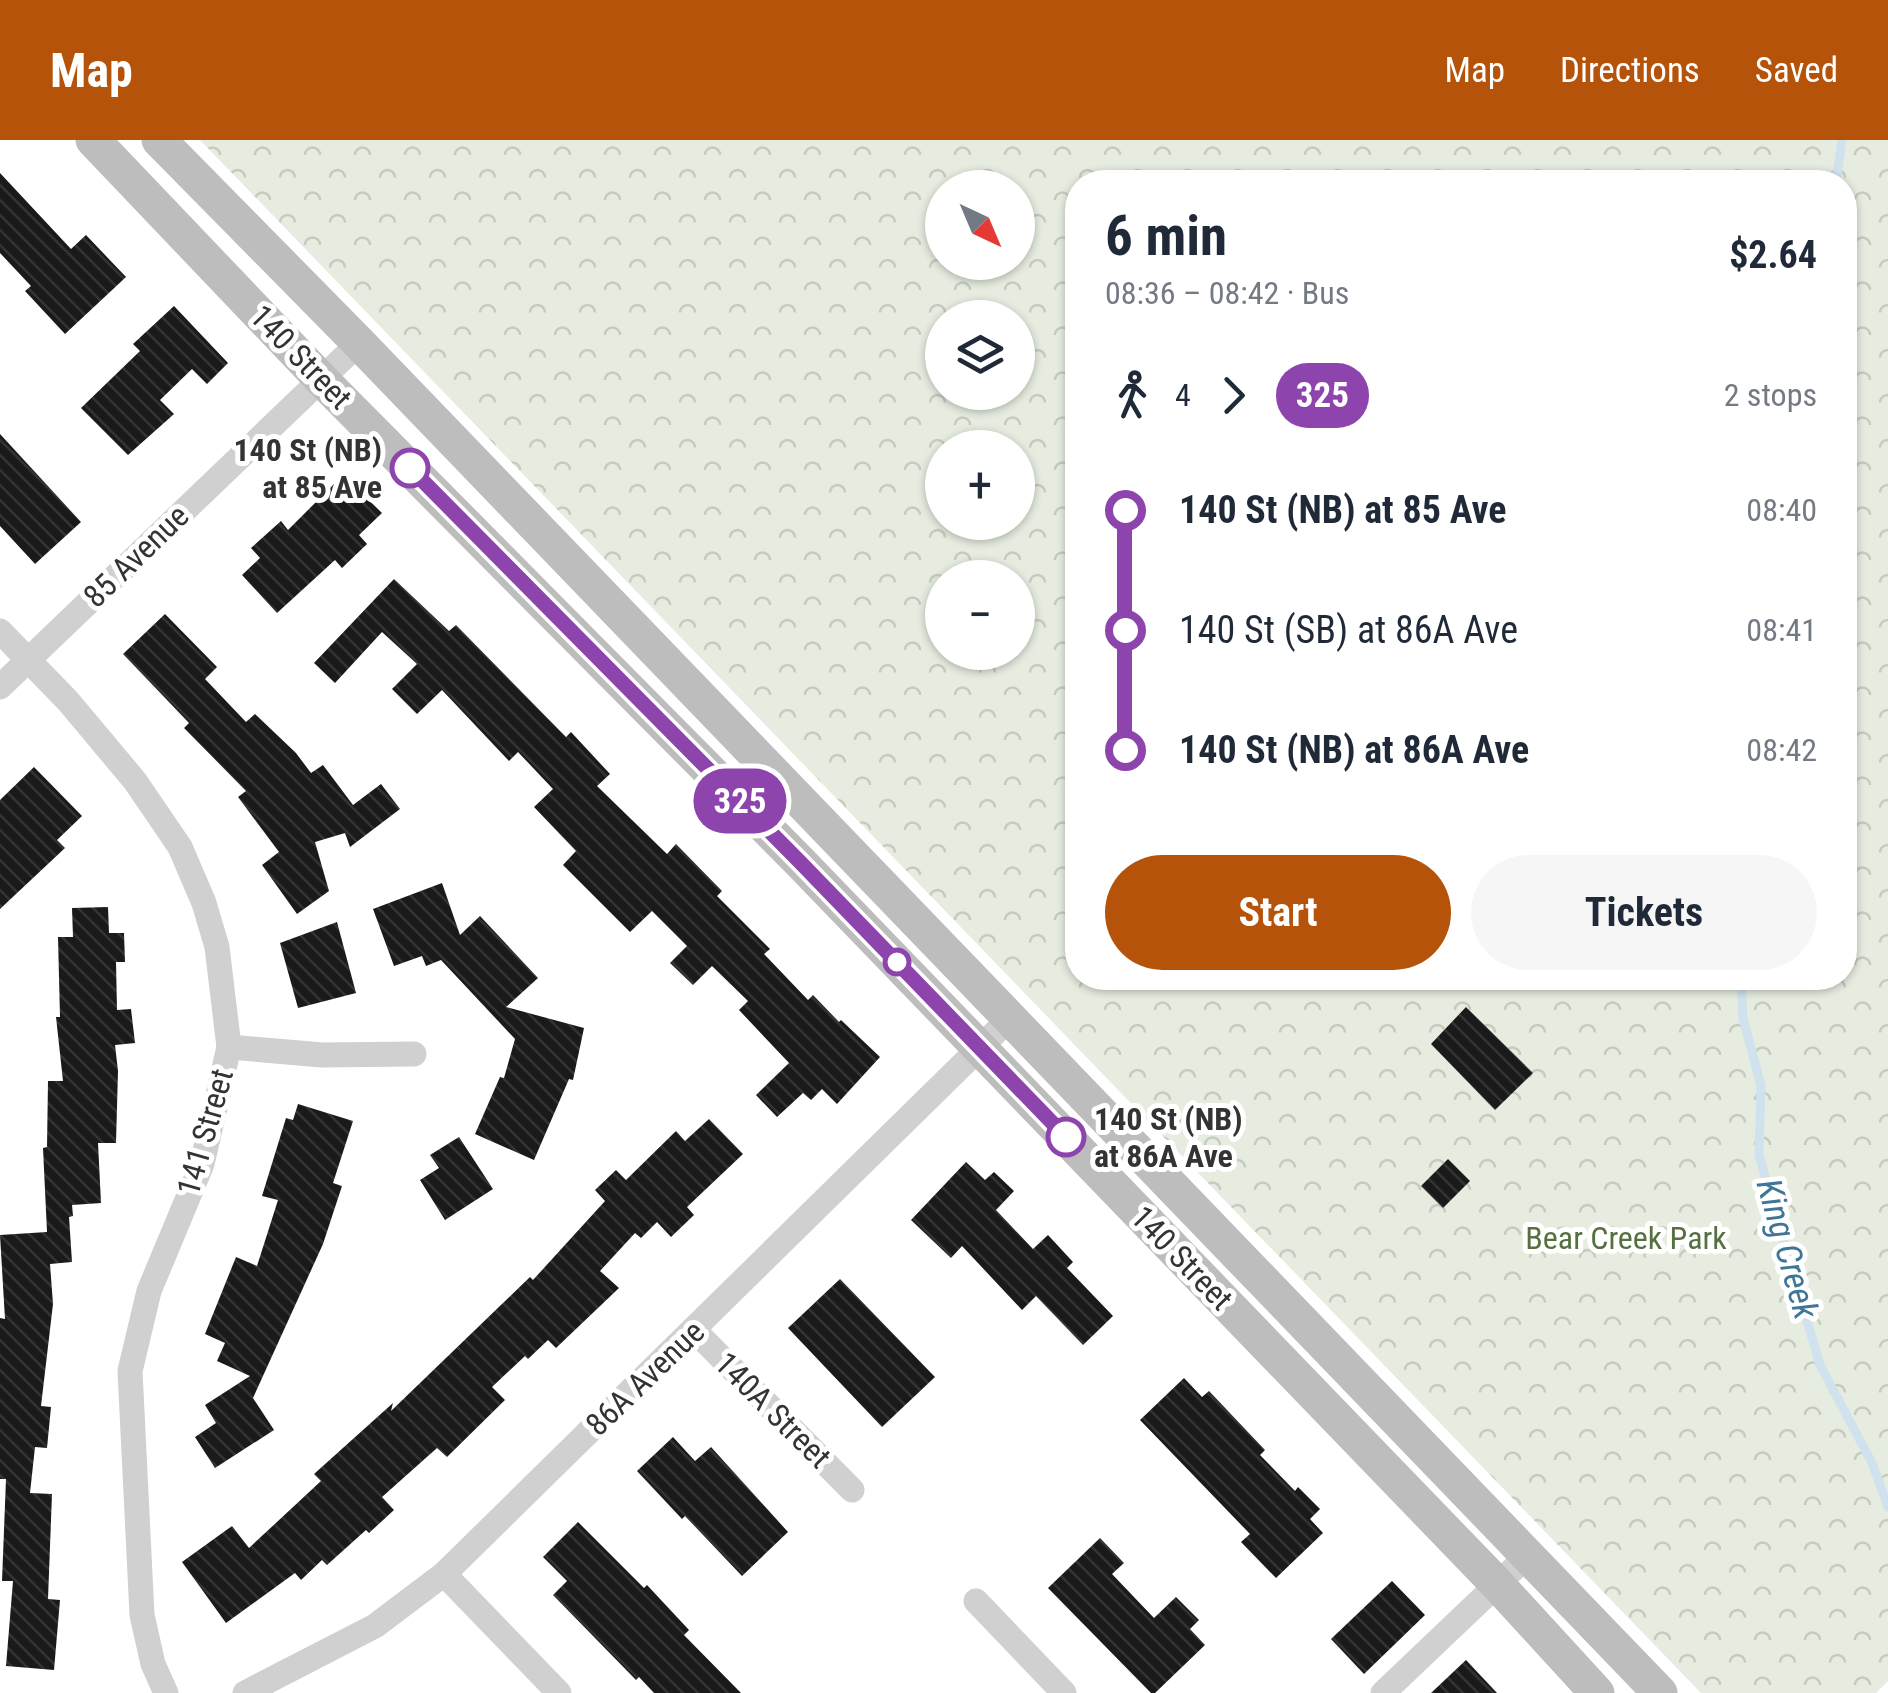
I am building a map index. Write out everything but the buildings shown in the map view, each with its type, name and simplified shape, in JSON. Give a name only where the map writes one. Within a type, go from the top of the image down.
[{"type":"main road","name":"140 Street","points":[[93,140],[320,379],[800,862],[1497,1584],[1597,1693]]},
{"type":"main road","name":"140 Street","points":[[159,140],[359,342],[1660,1693]]},
{"type":"street","name":"85 Avenue","points":[[0,688],[359,342]]},
{"type":"street","name":"141 Street","points":[[0,631],[136,780],[180,847],[204,903],[217,947],[229,1047],[202,1164],[149,1291],[130,1371],[142,1616],[153,1664],[166,1693]]},
{"type":"street","name":"86A Avenue","points":[[245,1693],[375,1626],[444,1574],[1010,1018]]},
{"type":"street","points":[[229,1047],[322,1054],[414,1054]]},
{"type":"street","name":"140A Street","points":[[694,1330],[852,1490]]},
{"type":"street","points":[[1383,1693],[1528,1555]]},
{"type":"street","points":[[444,1574],[559,1693]]},
{"type":"street","points":[[976,1601],[1064,1693]]},
{"type":"green space","name":"Bear Creek Park","points":[[200,140],[1888,140],[1888,1681],[1876,1693],[1701,1693]]},
{"type":"waterway","name":"King Creek","points":[[1838,170],[1842,140]]},
{"type":"waterway","name":"King Creek","points":[[1742,990],[1743,1018],[1761,1086],[1759,1155],[1820,1365],[1872,1463],[1888,1507]]},
{"type":"bus line","name":"325","points":[[410,468],[1066,1137]]},
{"type":"place","name":"140 St (NB) at 85 Ave","points":[[410,468]]},
{"type":"place","name":"140 St (NB) at 86A Ave","points":[[1066,1137]]}]
